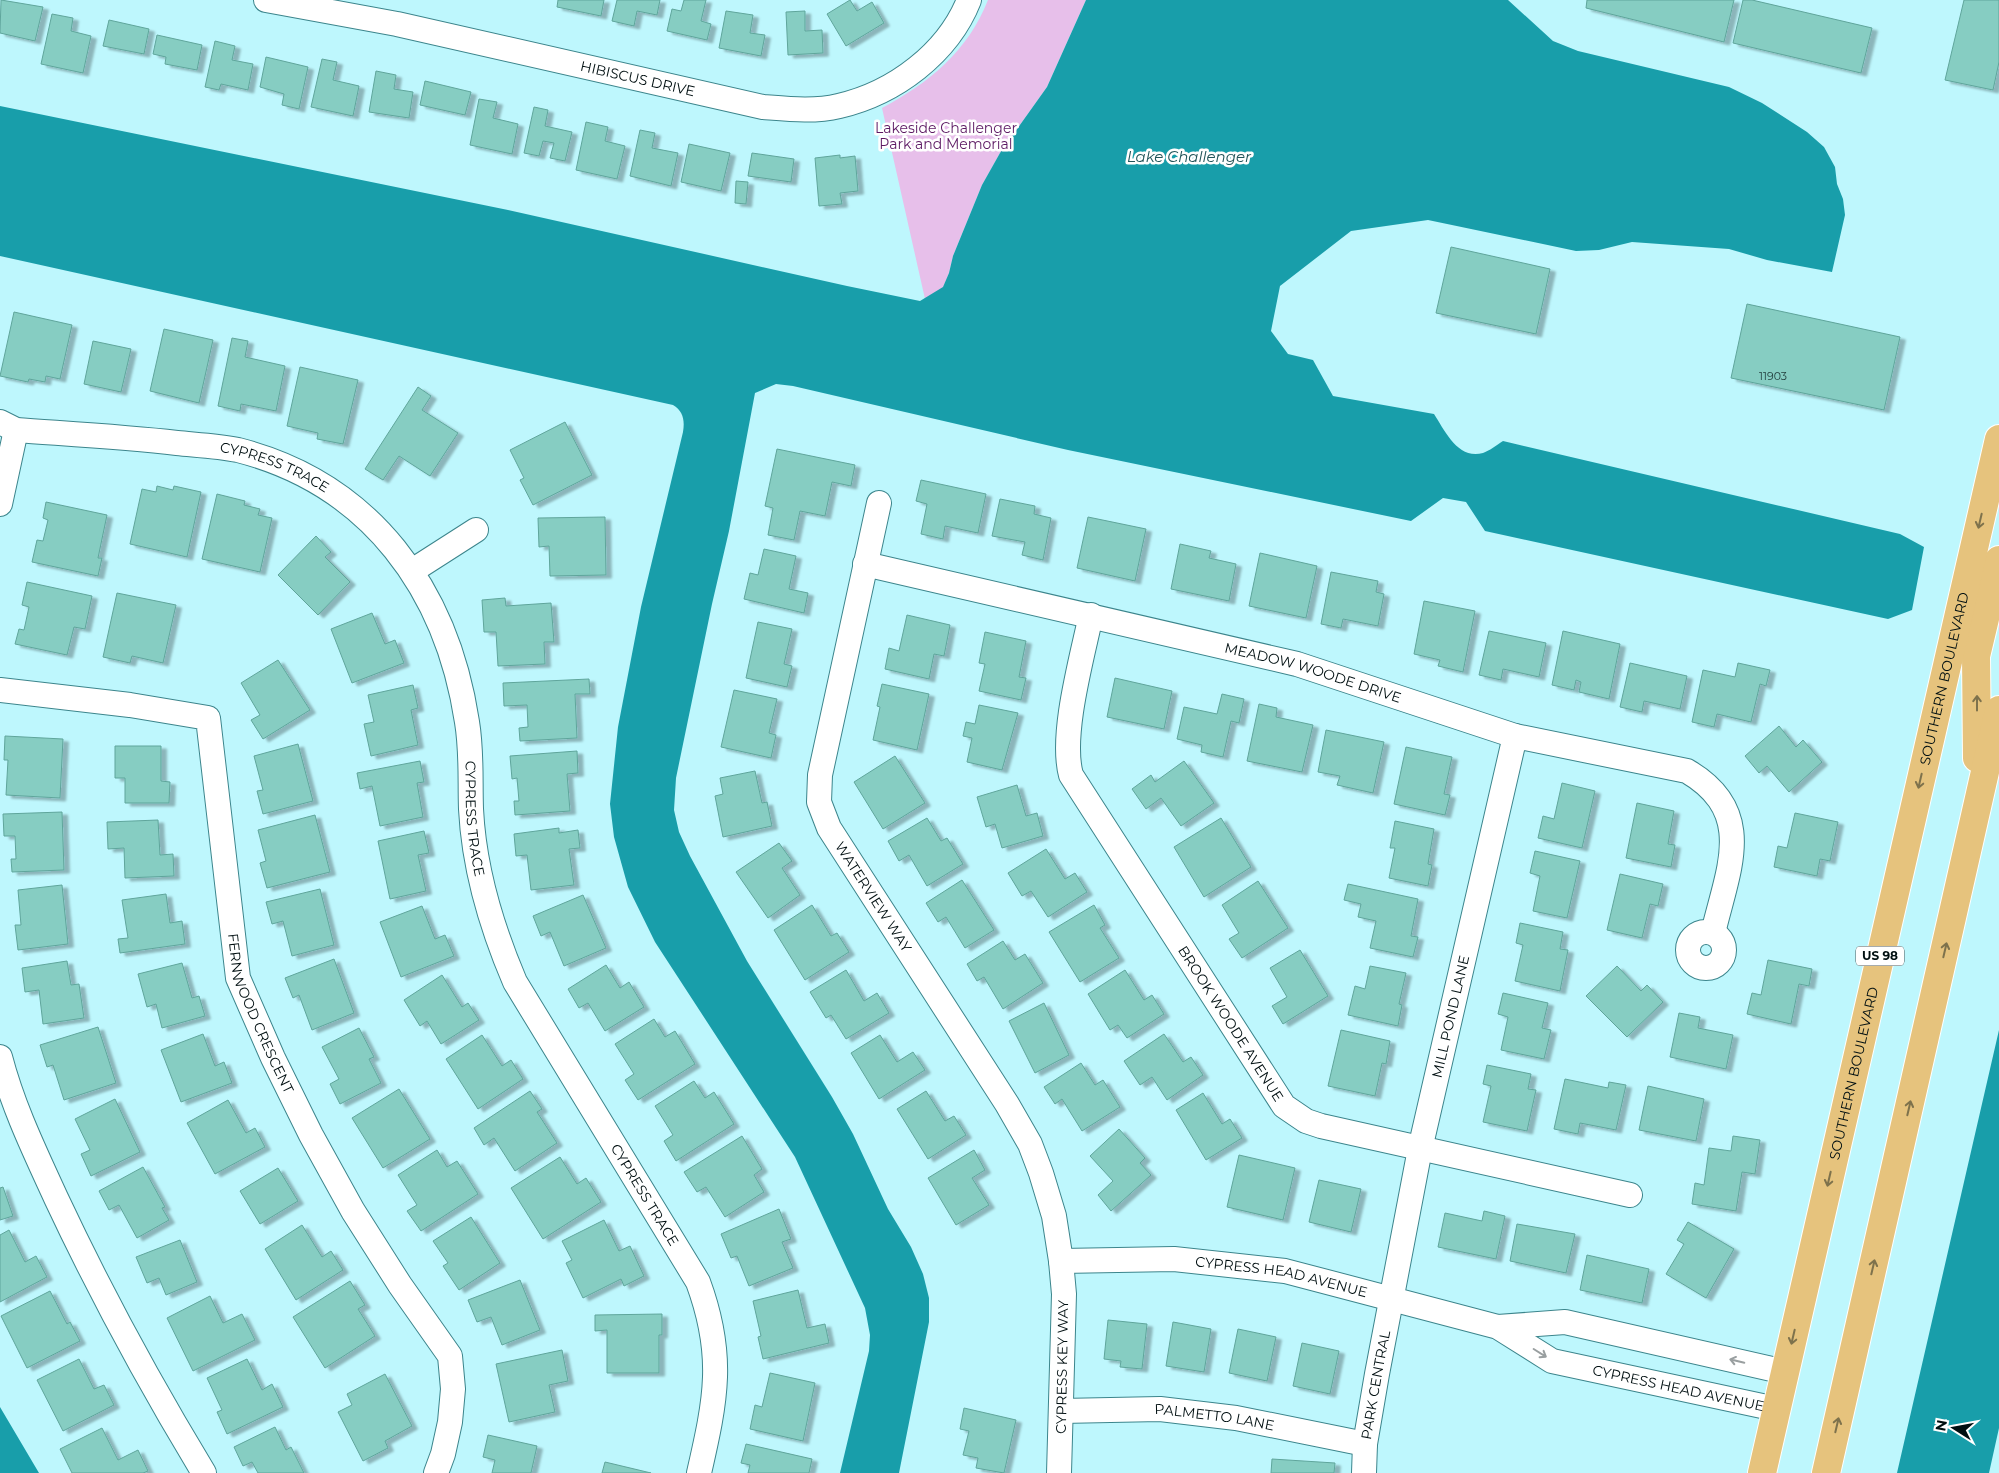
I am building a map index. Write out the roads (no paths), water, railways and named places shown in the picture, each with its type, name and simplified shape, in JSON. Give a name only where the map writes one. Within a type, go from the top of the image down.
[{"type":"highway","name":"SOUTHERN BOULEVARD","points":[[1762,1473],[1995,483],[1999,439]]},
{"type":"highway","points":[[1977,805],[1976,656],[1999,560]]},
{"type":"highway","points":[[1826,1473],[1999,710]]},
{"type":"street","name":"HIBISCUS DRIVE","points":[[266,0],[397,24],[762,107],[800,110],[839,106],[876,93],[911,73],[933,54],[954,30],[969,0]]},
{"type":"street","points":[[0,504],[8,426]]},
{"type":"street","name":"CYPRESS TRACE","points":[[8,426],[235,450],[268,459],[301,472],[360,511],[385,536],[412,570],[429,600],[446,640],[459,681],[468,723],[472,765],[471,809],[475,853],[484,897],[497,940],[515,982],[698,1282],[708,1309],[714,1336],[716,1394],[699,1473]]},
{"type":"street","name":"WATERVIEW WAY","points":[[879,503],[820,775],[818,788],[823,815],[1007,1104],[1030,1144],[1054,1216],[1061,1261]]},
{"type":"street","points":[[412,570],[476,530]]},
{"type":"street","name":"MEADOW WOODE DRIVE","points":[[865,564],[1297,664],[1515,736],[1687,771],[1702,779],[1717,794],[1732,825],[1732,853],[1713,933]]},
{"type":"street","name":"BROOK WOODE AVENUE","points":[[1091,616],[1066,748],[1071,775],[1284,1106],[1306,1121],[1320,1126],[1630,1195]]},
{"type":"street","name":"FERNWOOD CRESCENT","points":[[0,690],[120,703],[208,718],[238,978],[273,1058],[311,1136],[353,1211],[395,1277],[450,1356],[453,1389],[450,1422],[443,1454],[436,1473]]},
{"type":"street","name":"MILL POND LANE","points":[[1390,1299],[1420,1149],[1515,736]]},
{"type":"street","points":[[0,1057],[21,1122],[70,1227],[122,1329],[204,1473]]},
{"type":"street","name":"CYPRESS HEAD AVENUE","points":[[1061,1261],[1155,1259],[1222,1263],[1285,1272],[1498,1327],[1552,1360],[1776,1409]]},
{"type":"street","name":"CYPRESS KEY WAY","points":[[1060,1473],[1064,1294],[1061,1261]]},
{"type":"street","name":"PARK CENTRAL","points":[[1364,1473],[1365,1444],[1390,1299]]},
{"type":"street","name":"CYPRESS HEAD AVENUE","points":[[1498,1327],[1565,1322],[1785,1372]]},
{"type":"street","name":"PALMETTO LANE","points":[[1061,1411],[1160,1409],[1236,1418],[1365,1444]]},
{"type":"water","name":"Lake Challenger","points":[[1086,0],[1508,0],[1553,41],[1578,51],[1729,87],[1762,103],[1807,132],[1824,147],[1835,167],[1837,184],[1843,199],[1845,215],[1832,272],[1767,260],[1729,249],[1632,242],[1599,250],[1576,251],[1428,220],[1351,231],[1280,286],[1271,331],[1288,354],[1313,360],[1333,396],[1434,414],[1453,443],[1466,452],[1474,454],[1483,453],[1503,441],[1900,534],[1924,547],[1912,610],[1888,619],[1485,531],[1466,502],[1443,498],[1411,521],[1068,450],[793,386],[776,384],[755,393],[729,531],[676,778],[674,810],[679,832],[690,856],[747,961],[853,1134],[888,1209],[911,1247],[923,1274],[929,1298],[929,1322],[899,1473],[840,1473],[869,1351],[870,1335],[865,1308],[795,1157],[655,942],[628,887],[614,837],[610,804],[618,727],[641,607],[683,432],[684,424],[681,413],[673,405],[0,256],[0,106],[508,210],[920,301],[943,287],[953,256],[982,185],[1000,153],[1047,87]]},
{"type":"water","points":[[1999,1030],[1999,1428],[1989,1473],[1897,1473]]},
{"type":"water","points":[[0,1407],[39,1473],[0,1473]]},
{"type":"park label","name":"Lakeside Challenger Park and Memorial","points":[[946,136]]}]
